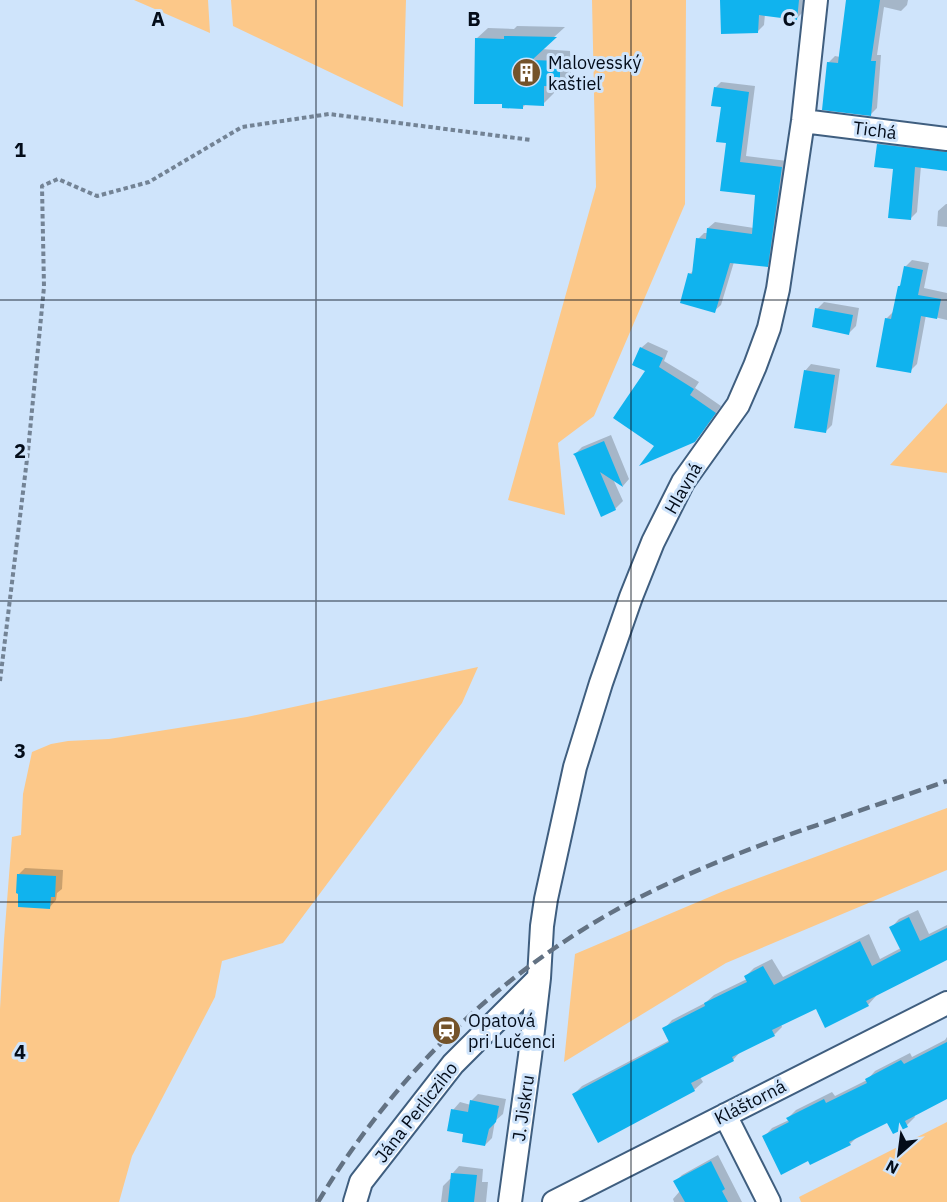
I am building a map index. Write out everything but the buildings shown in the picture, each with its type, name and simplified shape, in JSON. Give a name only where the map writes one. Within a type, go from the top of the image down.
[{"type":"street","name":"Hlavná","points":[[539,978],[546,899],[575,767],[631,597],[653,542],[684,482],[738,405],[769,328],[778,289],[803,121],[816,0]]},
{"type":"street","name":"Tichá","points":[[803,121],[947,139]]},
{"type":"street","name":"Jána Perlicziho","points":[[355,1202],[361,1182],[453,1064],[539,978]]},
{"type":"street","name":"J. Jiskru","points":[[510,1202],[539,978]]},
{"type":"street","name":"Kláštorná","points":[[554,1202],[947,1004]]},
{"type":"street","points":[[724,1115],[769,1202]]},
{"type":"path","points":[[0,681],[28,451],[44,287],[42,186],[58,179],[97,196],[149,182],[242,127],[329,114],[531,140]]},
{"type":"shaded area","points":[[134,0],[208,0],[210,33]]},
{"type":"shaded area","points":[[231,0],[406,0],[403,107],[233,26]]},
{"type":"shaded area","points":[[592,0],[686,0],[685,204],[594,416],[558,443],[565,515],[508,500],[596,187]]},
{"type":"shaded area","points":[[947,403],[947,473],[890,465]]},
{"type":"shaded area","points":[[478,667],[462,703],[283,943],[222,961],[215,997],[132,1156],[119,1202],[0,1202],[0,1009],[4,940],[12,837],[21,835],[23,794],[32,752],[51,744],[68,741],[109,739],[247,717]]},
{"type":"shaded area","points":[[947,808],[947,870],[726,963],[564,1062],[575,954],[726,890]]},
{"type":"shaded area","points":[[947,1122],[947,1202],[801,1202],[799,1197]]},
{"type":"railway","points":[[318,1202],[352,1150],[389,1101],[429,1055],[473,1012],[520,973],[570,938],[623,906],[711,865],[777,839],[947,781]]},
{"type":"place","name":"Malovesský kaštieľ","points":[[527,72]]},
{"type":"place","name":"Opatová pri Lučenci","points":[[447,1030]]}]
